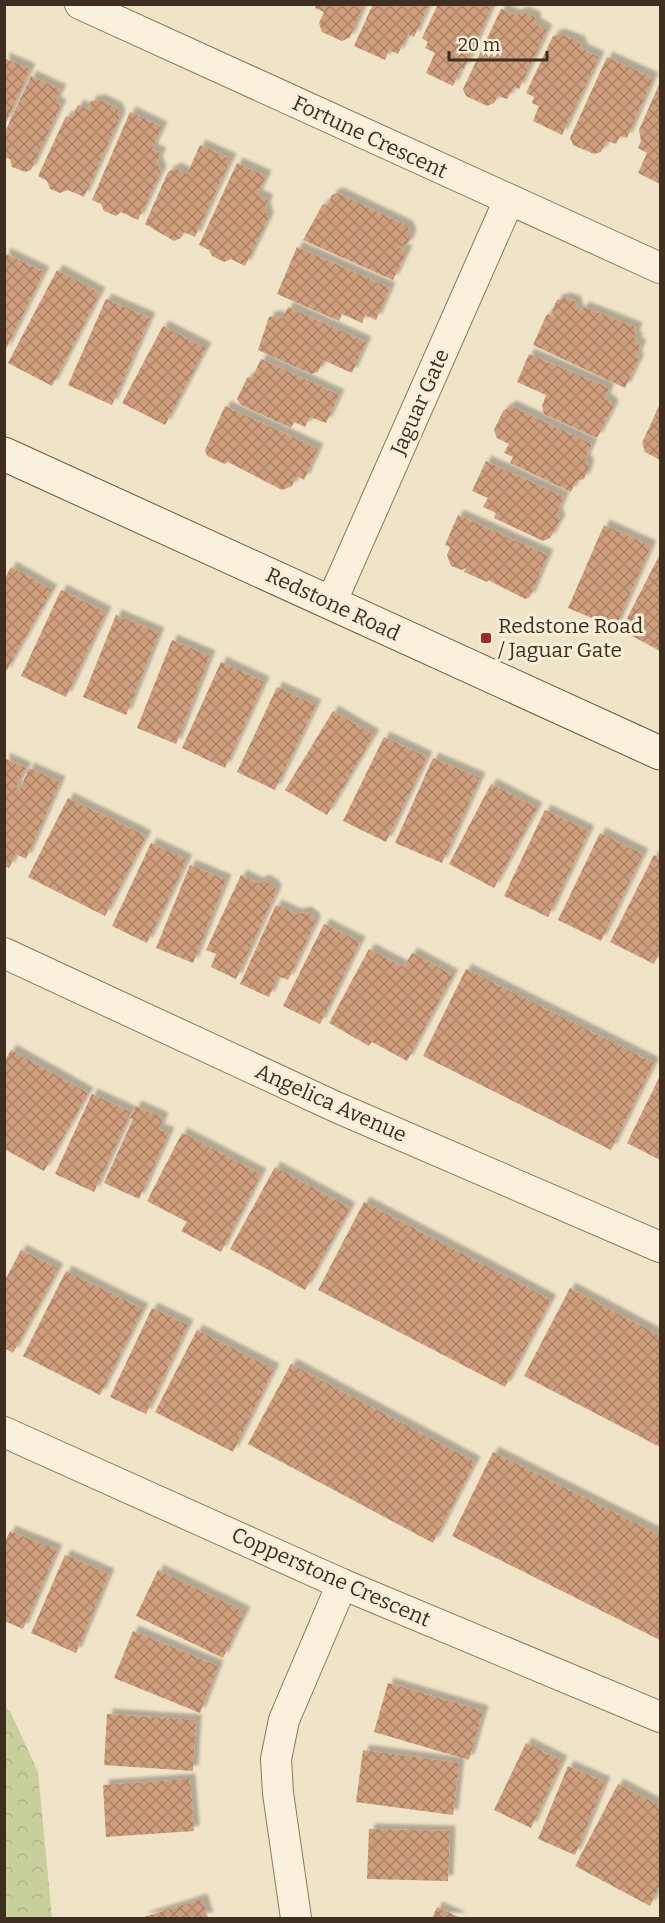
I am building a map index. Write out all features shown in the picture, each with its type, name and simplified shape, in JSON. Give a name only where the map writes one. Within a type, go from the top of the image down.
[{"type":"street","name":"Fortune Crescent","points":[[80,4],[660,268]]},
{"type":"street","name":"Jaguar Gate","points":[[331,603],[509,201]]},
{"type":"street","name":"Redstone Road","points":[[4,454],[660,753]]},
{"type":"street","name":"Angelica Avenue","points":[[4,953],[336,1107],[660,1247]]},
{"type":"street","name":"Copperstone Crescent","points":[[4,1432],[342,1584],[660,1717]]},
{"type":"street","points":[[296,1918],[278,1793],[276,1759],[284,1720],[342,1584]]},
{"type":"green space","points":[[4,1706],[10,1711],[38,1772],[52,1918],[5,1918]]},
{"type":"building","points":[[316,4],[364,4],[350,37],[342,41],[322,32],[319,23],[324,12],[315,8]]},
{"type":"building","points":[[373,4],[429,4],[414,37],[408,34],[398,54],[389,50],[385,60],[354,46]]},
{"type":"building","points":[[438,4],[483,4],[491,8],[464,69],[461,68],[453,86],[426,73],[435,53],[425,48],[428,42],[422,38]]},
{"type":"building","points":[[501,9],[515,15],[523,12],[535,17],[536,24],[547,30],[519,89],[514,87],[507,99],[498,96],[494,103],[487,106],[466,96],[463,89]]},
{"type":"building","points":[[560,34],[580,42],[582,49],[599,57],[562,135],[533,121],[539,106],[532,103],[534,97],[526,93],[553,36]]},
{"type":"building","points":[[607,57],[653,78],[627,138],[620,136],[616,144],[607,141],[601,152],[594,154],[573,145],[570,138]]},
{"type":"building","points":[[4,58],[30,69],[4,127]]},
{"type":"building","points":[[31,76],[61,90],[55,102],[61,105],[31,170],[25,172],[12,167],[10,159],[4,157],[4,134]]},
{"type":"building","points":[[660,82],[660,184],[638,173],[647,153],[638,148],[641,141],[639,130]]},
{"type":"building","points":[[100,100],[117,108],[120,117],[84,197],[68,190],[60,193],[50,189],[47,181],[38,176],[66,116],[71,118],[78,105],[88,109],[91,101]]},
{"type":"building","points":[[130,112],[162,127],[152,149],[161,153],[157,161],[161,172],[138,220],[121,212],[116,216],[104,211],[101,204],[92,200]]},
{"type":"building","points":[[200,145],[231,159],[195,237],[184,232],[181,238],[174,241],[145,224],[168,172],[176,168],[187,174]]},
{"type":"building","points":[[237,163],[266,176],[257,195],[268,200],[265,207],[268,219],[245,266],[231,259],[224,262],[199,245]]},
{"type":"building","points":[[338,193],[407,226],[411,235],[407,245],[398,247],[407,251],[393,280],[303,240],[323,204],[327,206],[332,195]]},
{"type":"building","points":[[297,247],[390,288],[376,320],[365,315],[362,323],[342,314],[339,321],[277,294]]},
{"type":"building","points":[[4,253],[44,272],[4,353]]},
{"type":"building","points":[[57,270],[100,293],[52,386],[8,363]]},
{"type":"building","points":[[565,298],[575,301],[579,313],[584,307],[637,328],[634,337],[638,339],[636,343],[641,345],[636,358],[639,359],[625,388],[533,345],[547,314],[555,317],[552,310],[557,300]]},
{"type":"building","points":[[106,299],[150,318],[112,405],[68,385]]},
{"type":"building","points":[[288,307],[366,342],[352,373],[323,360],[318,372],[311,374],[258,350],[269,317],[276,316],[282,319]]},
{"type":"building","points":[[163,326],[206,348],[165,425],[122,403]]},
{"type":"building","points":[[529,354],[609,388],[605,399],[611,402],[613,407],[597,438],[544,414],[542,406],[546,395],[517,382]]},
{"type":"building","points":[[261,359],[339,395],[326,423],[310,417],[305,427],[294,422],[291,428],[241,405],[237,399],[247,378],[253,376]]},
{"type":"building","points":[[660,404],[660,460],[645,452],[642,443]]},
{"type":"building","points":[[225,406],[318,449],[304,480],[297,476],[292,486],[282,490],[228,462],[225,464],[207,456],[205,450]]},
{"type":"building","points":[[511,406],[592,444],[585,459],[589,466],[584,479],[576,481],[571,492],[510,463],[513,457],[504,453],[509,444],[497,438],[494,430],[503,411]]},
{"type":"building","points":[[486,461],[564,497],[557,513],[560,520],[550,538],[543,541],[494,518],[496,513],[483,507],[488,498],[472,491]]},
{"type":"building","points":[[458,515],[548,555],[530,597],[525,599],[488,580],[487,582],[464,572],[466,568],[462,570],[451,566],[447,555],[450,547],[445,545]]},
{"type":"building","points":[[604,525],[651,546],[615,628],[568,608]]},
{"type":"building","points":[[660,554],[660,651],[621,630]]},
{"type":"building","points":[[11,567],[52,590],[4,675],[4,580]]},
{"type":"building","points":[[61,590],[106,612],[66,697],[21,676]]},
{"type":"building","points":[[116,615],[159,633],[126,715],[83,697]]},
{"type":"building","points":[[172,640],[210,656],[176,744],[137,728]]},
{"type":"building","points":[[221,662],[264,682],[225,768],[182,748]]},
{"type":"building","points":[[277,687],[316,705],[275,790],[237,772]]},
{"type":"building","points":[[333,711],[374,735],[327,815],[285,790]]},
{"type":"building","points":[[384,737],[427,757],[386,842],[343,821]]},
{"type":"building","points":[[4,758],[26,768],[16,787],[20,789],[29,768],[60,782],[26,859],[16,854],[9,868],[4,866]]},
{"type":"building","points":[[433,758],[480,778],[442,863],[395,843]]},
{"type":"building","points":[[491,784],[537,808],[494,888],[449,864]]},
{"type":"building","points":[[68,798],[146,836],[105,916],[28,877]]},
{"type":"building","points":[[545,810],[589,831],[548,917],[504,896]]},
{"type":"building","points":[[600,833],[643,854],[601,941],[558,920]]},
{"type":"building","points":[[151,843],[187,860],[147,943],[112,926]]},
{"type":"building","points":[[654,855],[660,858],[660,951],[654,964],[610,942]]},
{"type":"building","points":[[190,865],[226,880],[193,963],[156,948]]},
{"type":"building","points":[[241,875],[258,883],[264,880],[274,886],[276,892],[236,979],[211,967],[216,954],[206,950]]},
{"type":"building","points":[[276,905],[296,914],[306,912],[314,918],[315,923],[288,980],[278,976],[269,997],[240,984]]},
{"type":"building","points":[[324,924],[360,942],[320,1024],[283,1006]]},
{"type":"building","points":[[369,949],[404,967],[412,953],[453,975],[407,1061],[372,1042],[369,1046],[329,1023]]},
{"type":"building","points":[[466,969],[654,1063],[611,1150],[423,1056]]},
{"type":"building","points":[[11,1050],[88,1093],[44,1171],[6,1150],[4,1146],[4,1062]]},
{"type":"building","points":[[660,1076],[660,1160],[627,1143]]},
{"type":"building","points":[[92,1094],[131,1112],[94,1192],[55,1174]]},
{"type":"building","points":[[136,1106],[163,1118],[159,1129],[169,1133],[139,1199],[104,1183],[133,1119],[130,1118]]},
{"type":"building","points":[[182,1133],[261,1174],[221,1252],[181,1231],[187,1222],[147,1201]]},
{"type":"building","points":[[275,1167],[350,1208],[305,1290],[230,1249]]},
{"type":"building","points":[[364,1202],[551,1300],[505,1387],[318,1290]]},
{"type":"building","points":[[21,1250],[58,1269],[13,1353],[4,1348],[4,1282]]},
{"type":"building","points":[[66,1271],[143,1309],[100,1395],[23,1356]]},
{"type":"building","points":[[570,1288],[660,1336],[660,1447],[524,1376]]},
{"type":"building","points":[[152,1308],[188,1325],[146,1414],[110,1397]]},
{"type":"building","points":[[197,1330],[274,1369],[233,1452],[155,1412]]},
{"type":"building","points":[[291,1364],[475,1462],[433,1543],[248,1444]]},
{"type":"building","points":[[493,1452],[660,1535],[660,1640],[452,1536]]},
{"type":"building","points":[[10,1531],[57,1550],[23,1629],[4,1621],[4,1544]]},
{"type":"building","points":[[65,1555],[109,1574],[76,1653],[31,1633]]},
{"type":"building","points":[[158,1570],[245,1612],[223,1658],[136,1616]]},
{"type":"building","points":[[133,1631],[218,1666],[200,1713],[114,1678]]},
{"type":"building","points":[[388,1683],[483,1711],[469,1760],[374,1732]]},
{"type":"building","points":[[107,1714],[196,1720],[193,1771],[104,1765]]},
{"type":"building","points":[[526,1743],[562,1761],[531,1828],[494,1810]]},
{"type":"building","points":[[363,1750],[459,1763],[453,1815],[356,1802]]},
{"type":"building","points":[[568,1766],[605,1782],[575,1855],[538,1839]]},
{"type":"building","points":[[190,1779],[194,1831],[106,1837],[103,1785]]},
{"type":"building","points":[[618,1784],[660,1806],[660,1885],[650,1906],[575,1866]]},
{"type":"building","points":[[369,1829],[450,1831],[448,1881],[367,1879]]},
{"type":"building","points":[[202,1899],[208,1918],[141,1918]]},
{"type":"building","points":[[437,1907],[461,1918],[432,1918]]},
{"type":"place","name":"Redstone Road / Jaguar Gate","points":[[486,638]]}]
